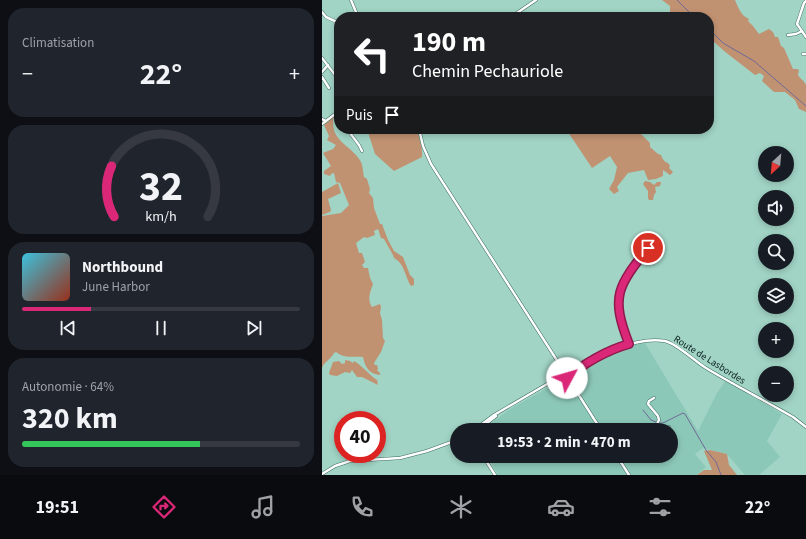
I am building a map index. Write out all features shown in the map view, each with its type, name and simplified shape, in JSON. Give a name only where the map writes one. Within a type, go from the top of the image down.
[{"type":"street","points":[[351,0],[356,12]]},
{"type":"street","points":[[518,12],[536,0]]},
{"type":"street","points":[[804,1],[797,24],[806,37]]},
{"type":"street","points":[[322,12],[326,17],[334,21]]},
{"type":"street","points":[[788,35],[796,34],[802,31]]},
{"type":"street","points":[[322,58],[334,73]]},
{"type":"street","points":[[322,72],[328,65]]},
{"type":"street","points":[[322,77],[330,88]]},
{"type":"street","points":[[322,124],[334,115]]},
{"type":"street","points":[[322,119],[326,121]]},
{"type":"street","points":[[350,134],[362,151]]},
{"type":"street","points":[[420,134],[423,146],[431,164],[558,362],[569,371],[573,386]]},
{"type":"street","points":[[629,344],[621,323],[618,308],[618,296],[626,277],[648,248]]},
{"type":"street","name":"Route de Lasbordes","points":[[569,371],[578,368],[616,348],[629,344],[659,341],[671,343],[706,368],[793,417],[806,427]]},
{"type":"street","points":[[558,362],[563,376],[573,386],[596,423]]},
{"type":"street","name":"Route de Lasbordes","points":[[563,376],[570,376],[578,368]]},
{"type":"street","points":[[563,376],[565,369]]},
{"type":"street","points":[[484,423],[502,411],[563,376]]},
{"type":"street","points":[[654,398],[649,401],[648,404],[658,416],[659,420],[658,423]]},
{"type":"street","points":[[487,423],[502,411]]},
{"type":"street","points":[[322,474],[335,466],[350,461],[400,458],[415,455],[450,442]]},
{"type":"street","points":[[487,463],[495,475]]},
{"type":"street","points":[[621,463],[629,475]]},
{"type":"shaded area","points":[[662,0],[735,0],[742,14],[749,19],[748,21],[759,34],[769,29],[773,32],[775,37],[778,37],[793,69],[799,70],[798,75],[806,85],[806,112],[799,109],[795,100],[785,92],[774,92],[762,81],[764,76],[760,73],[755,75],[714,42],[714,12],[670,12],[670,6]]},
{"type":"shaded area","points":[[334,116],[334,134],[336,134],[361,162],[364,177],[367,179],[370,189],[369,193],[373,198],[374,208],[380,224],[382,224],[394,251],[403,257],[410,275],[414,279],[414,285],[411,286],[403,267],[394,258],[384,239],[381,238],[378,229],[374,231],[375,235],[367,238],[364,237],[356,243],[359,253],[362,253],[365,262],[362,265],[364,268],[368,268],[373,284],[370,304],[372,307],[380,304],[381,307],[380,313],[383,338],[385,341],[381,352],[374,363],[377,365],[377,370],[380,375],[370,372],[363,357],[346,356],[336,352],[322,368],[322,216],[341,213],[349,205],[340,183],[336,182],[334,173],[330,176],[324,174],[324,171],[331,166],[323,153],[333,149],[336,145],[327,140],[329,136],[324,125]]},
{"type":"shaded area","points":[[369,134],[418,134],[422,157],[394,171],[375,154]]},
{"type":"shaded area","points":[[569,134],[641,134],[650,143],[650,147],[661,155],[664,161],[668,163],[670,166],[669,168],[673,172],[670,175],[663,170],[663,176],[648,180],[644,170],[628,173],[617,187],[619,191],[614,194],[609,189],[614,180],[617,167],[610,156],[592,168]]},
{"type":"shaded area","points":[[645,181],[654,185],[657,182],[661,182],[660,186],[655,187],[656,192],[653,200],[649,200],[648,198],[648,191],[643,184]]},
{"type":"shaded area","points":[[338,183],[341,193],[328,199],[331,210],[330,212],[322,215],[322,192]]},
{"type":"shaded area","points":[[645,343],[698,431],[717,393],[726,380],[758,399],[758,402],[762,402],[782,414],[767,441],[780,457],[759,475],[745,475],[727,454],[703,448],[695,454],[706,467],[697,475],[498,475],[491,463],[678,463],[678,423],[491,423],[510,409],[609,353],[632,344]]},
{"type":"shaded area","points":[[345,360],[353,363],[354,361],[357,363],[377,380],[378,385],[362,377],[357,377],[352,370],[350,373],[345,372],[337,376],[330,375],[329,373],[333,362],[339,361],[342,364],[345,363]]},
{"type":"shaded area","points":[[710,450],[727,454],[729,465],[737,475],[697,475],[704,470],[712,470],[704,451]]},
{"type":"waterway","points":[[677,0],[689,12]]},
{"type":"waterway","points":[[714,34],[723,43],[754,61],[806,106]]},
{"type":"waterway","points":[[643,410],[651,420],[656,422]]},
{"type":"waterway","points":[[663,423],[683,413],[685,414],[706,450],[716,462],[721,475]]},
{"type":"route","points":[[567,378],[570,377],[570,375],[578,368],[616,348],[629,344],[621,323],[618,308],[618,296],[626,277],[648,248]]}]
